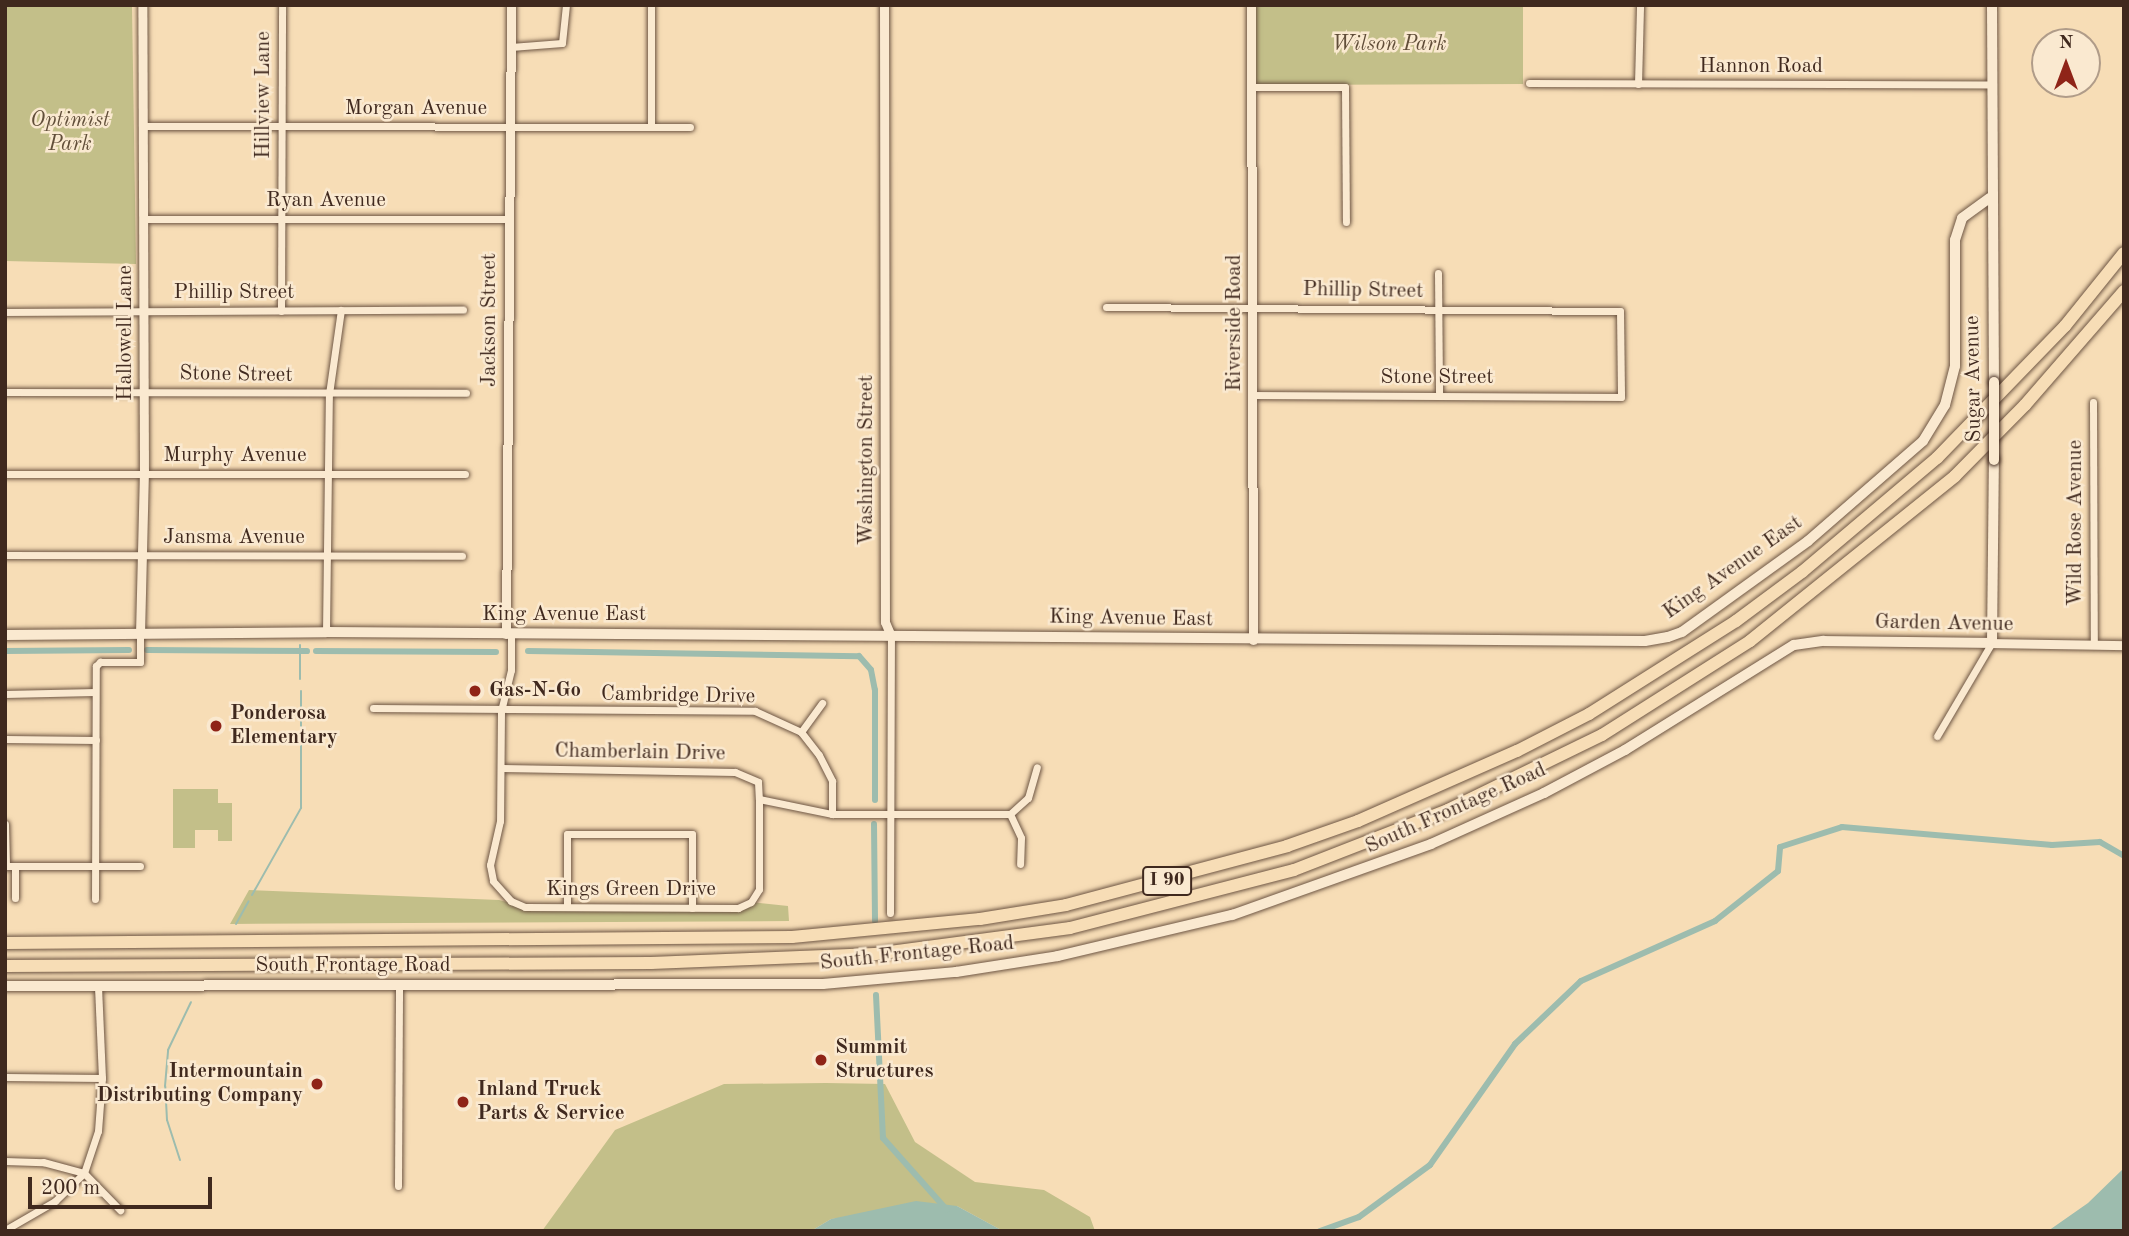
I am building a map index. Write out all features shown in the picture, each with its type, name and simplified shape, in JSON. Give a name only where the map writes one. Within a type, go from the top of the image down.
[{"type":"highway","name":"I 90","points":[[5,943],[804,936],[980,919],[1066,905],[1287,846],[1358,821],[1517,751],[1589,714],[1736,621],[1802,572],[1937,458],[2065,326],[2124,253]]},
{"type":"highway","name":"I 90","points":[[5,966],[651,963],[875,954],[1070,928],[1294,870],[1448,810],[1602,735],[1750,641],[1955,476],[2025,405],[2124,291]]},
{"type":"main road","name":"Sugar Avenue","points":[[1992,5],[1992,643]]},
{"type":"main road","name":"King Avenue East","points":[[5,635],[326,632],[1645,641],[1682,632],[1808,541],[1923,441],[1945,405],[1955,366],[1955,240],[1962,218],[1990,198]]},
{"type":"main road","name":"Garden Avenue","points":[[1767,660],[1794,645],[1824,642],[1992,643]]},
{"type":"main road","name":"South Frontage Road","points":[[5,986],[823,984],[956,972],[1147,937],[1244,911],[1431,845],[1625,750],[1767,660]]},
{"type":"street","name":"Hallowell Lane","points":[[95,692],[96,666],[100,662],[140,662],[144,472],[142,5]]},
{"type":"street","name":"Hillview Lane","points":[[281,311],[282,5]]},
{"type":"street","name":"Jackson Street","points":[[511,5],[508,219],[508,634],[511,670],[501,711],[500,821],[490,865],[493,881],[511,901]]},
{"type":"street","points":[[511,47],[562,43],[566,5]]},
{"type":"street","points":[[651,5],[652,127]]},
{"type":"street","name":"Washington Street","points":[[884,5],[885,622],[891,636],[890,913]]},
{"type":"street","name":"Riverside Road","points":[[1251,5],[1252,640]]},
{"type":"street","points":[[1638,84],[1640,5]]},
{"type":"street","name":"Hannon Road","points":[[1528,83],[1993,85]]},
{"type":"street","points":[[1252,87],[1345,87],[1346,222]]},
{"type":"street","name":"Morgan Avenue","points":[[142,126],[690,127]]},
{"type":"street","name":"Ryan Avenue","points":[[144,219],[508,219]]},
{"type":"street","points":[[1438,273],[1439,396]]},
{"type":"street","name":"Phillip Street","points":[[1106,307],[1620,311],[1621,397]]},
{"type":"street","points":[[326,632],[329,394],[341,310]]},
{"type":"street","name":"Phillip Street","points":[[5,312],[463,310]]},
{"type":"street","name":"Stone Street","points":[[5,392],[466,393]]},
{"type":"street","name":"Stone Street","points":[[1253,395],[1621,397]]},
{"type":"street","name":"Wild Rose Avenue","points":[[2093,402],[2094,644]]},
{"type":"street","name":"Murphy Avenue","points":[[5,474],[465,474]]},
{"type":"street","name":"Jansma Avenue","points":[[5,555],[462,556]]},
{"type":"street","name":"Garden Avenue","points":[[1992,643],[2124,645]]},
{"type":"street","name":"Sugar Avenue","points":[[1937,736],[1992,643]]},
{"type":"street","points":[[5,694],[95,692],[95,899]]},
{"type":"street","points":[[801,732],[822,703]]},
{"type":"street","name":"Cambridge Drive","points":[[373,708],[501,711],[756,707],[801,732],[819,755],[832,781],[832,814]]},
{"type":"street","points":[[5,739],[96,740]]},
{"type":"street","points":[[759,799],[832,814],[1010,814],[1028,797],[1037,767]]},
{"type":"street","name":"Chamberlain Drive","points":[[502,768],[734,772],[758,782],[759,799]]},
{"type":"street","name":"Kings Green Drive","points":[[511,901],[525,907],[738,908],[751,902],[759,890],[759,799]]},
{"type":"street","points":[[1010,814],[1021,838],[1020,864]]},
{"type":"street","points":[[6,824],[6,866],[141,866]]},
{"type":"street","points":[[567,907],[567,834],[692,834],[692,908]]},
{"type":"street","points":[[15,866],[15,898]]},
{"type":"street","points":[[398,1186],[399,985]]},
{"type":"street","points":[[5,1230],[55,1201],[84,1173],[98,1131],[102,1079],[98,986]]},
{"type":"street","points":[[5,1077],[102,1079]]},
{"type":"street","points":[[5,1161],[43,1162],[84,1173],[120,1210]]},
{"type":"green space","name":"Optimist Park","points":[[5,5],[132,5],[136,264],[5,261]]},
{"type":"green space","name":"Wilson Park","points":[[1256,5],[1523,5],[1523,84],[1256,85]]},
{"type":"green space","points":[[173,789],[218,789],[218,803],[232,803],[232,841],[218,841],[218,830],[195,830],[195,848],[173,848]]},
{"type":"green space","points":[[249,890],[499,900],[525,907],[726,912],[751,902],[788,906],[789,921],[230,924]]},
{"type":"green space","points":[[724,1084],[885,1084],[915,1142],[975,1182],[1044,1190],[1090,1217],[1095,1231],[1003,1231],[957,1206],[831,1219],[811,1231],[542,1231],[615,1130]]},
{"type":"shaded area","points":[[2124,1168],[2124,1231],[2048,1231],[2088,1203]]},
{"type":"shaded area","points":[[916,1201],[957,1206],[1003,1231],[811,1231],[831,1219]]},
{"type":"waterway","points":[[300,645],[300,679]]},
{"type":"waterway","points":[[5,651],[129,650]]},
{"type":"waterway","points":[[147,650],[307,651]]},
{"type":"waterway","points":[[316,651],[496,652]]},
{"type":"waterway","points":[[528,651],[859,656],[871,670],[875,690],[875,800]]},
{"type":"waterway","points":[[252,895],[301,808],[301,691]]},
{"type":"waterway","points":[[874,824],[875,921]]},
{"type":"waterway","points":[[1320,1231],[1359,1217],[1430,1165],[1515,1044],[1581,981],[1715,921],[1778,871],[1780,847],[1842,827],[2052,845],[2100,842],[2124,856]]},
{"type":"waterway","points":[[236,924],[249,901]]},
{"type":"waterway","points":[[876,995],[883,1138],[947,1210]]},
{"type":"waterway","points":[[180,1160],[167,1120],[165,1086],[168,1050],[191,1002]]},
{"type":"place","name":"Gas-N-Go","points":[[475,691]]},
{"type":"place","name":"Ponderosa Elementary","points":[[216,726]]},
{"type":"place","name":"Summit Structures","points":[[821,1060]]},
{"type":"place","name":"Intermountain Distributing Company","points":[[317,1084]]},
{"type":"place","name":"Inland Truck Parts & Service","points":[[463,1102]]}]
